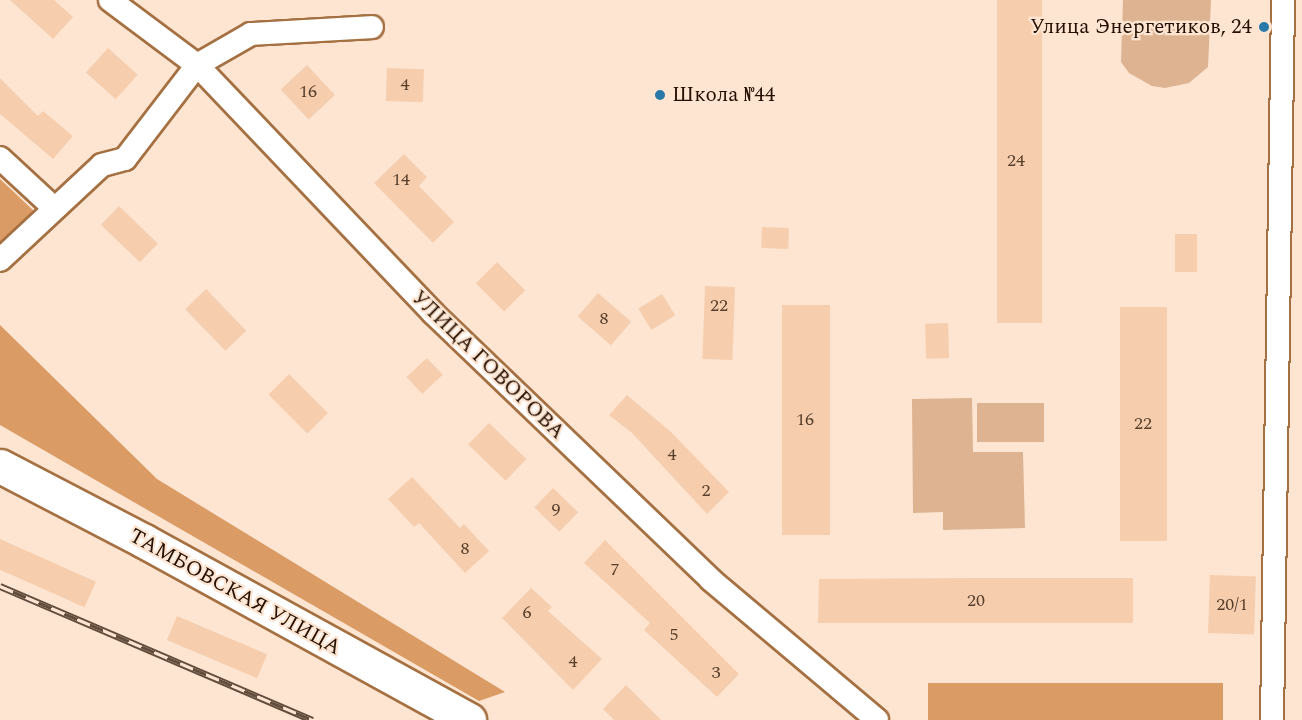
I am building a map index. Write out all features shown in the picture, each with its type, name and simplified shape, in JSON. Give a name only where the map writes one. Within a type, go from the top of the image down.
[{"type":"main road","name":"ТАМБОВСКАЯ УЛИЦА","points":[[0,466],[144,541],[469,720]]},
{"type":"street","name":"УЛИЦА ГОВОРОВА","points":[[110,0],[197,65],[424,304],[508,386],[711,580],[877,720]]},
{"type":"street","points":[[1272,720],[1283,0]]},
{"type":"street","points":[[0,260],[102,165],[125,159],[197,65],[251,34],[372,27]]},
{"type":"street","points":[[0,158],[54,208]]},
{"type":"shaded area","points":[[1123,0],[1211,0],[1208,67],[1189,83],[1165,88],[1152,86],[1129,73],[1121,62]]},
{"type":"shaded area","points":[[0,179],[35,212],[0,245]]},
{"type":"shaded area","points":[[0,325],[157,479],[505,692],[479,701],[0,425]]},
{"type":"shaded area","points":[[972,398],[973,452],[1023,452],[1025,528],[943,530],[943,512],[913,513],[912,399]]},
{"type":"shaded area","points":[[977,403],[1044,403],[1044,442],[977,442]]},
{"type":"shaded area","points":[[928,683],[1223,683],[1223,720],[928,720]]},
{"type":"building","points":[[10,0],[54,0],[73,17],[53,39]]},
{"type":"building","points":[[997,0],[1042,0],[1042,323],[997,323]]},
{"type":"building","points":[[108,48],[138,75],[116,99],[86,73]]},
{"type":"building","points":[[307,65],[335,95],[309,120],[281,90]]},
{"type":"building","points":[[387,68],[424,69],[423,102],[386,101]]},
{"type":"building","points":[[0,78],[38,116],[43,111],[73,136],[53,159],[0,114]]},
{"type":"building","points":[[404,154],[427,177],[419,186],[454,222],[433,243],[374,183]]},
{"type":"building","points":[[119,206],[158,244],[140,262],[101,225]]},
{"type":"building","points":[[762,227],[789,228],[788,249],[761,248]]},
{"type":"building","points":[[1175,234],[1197,234],[1197,272],[1175,272]]},
{"type":"building","points":[[497,262],[525,290],[504,311],[476,283]]},
{"type":"building","points":[[705,286],[735,287],[732,360],[702,359]]},
{"type":"building","points":[[206,289],[246,331],[225,351],[185,309]]},
{"type":"building","points":[[598,293],[631,322],[611,345],[578,316]]},
{"type":"building","points":[[662,294],[675,315],[652,330],[638,309]]},
{"type":"building","points":[[782,305],[830,305],[830,535],[782,535]]},
{"type":"building","points":[[1120,307],[1167,307],[1167,541],[1120,541]]},
{"type":"building","points":[[948,323],[949,358],[926,359],[925,324]]},
{"type":"building","points":[[427,358],[443,375],[422,394],[407,377]]},
{"type":"building","points":[[289,374],[328,413],[307,433],[268,395]]},
{"type":"building","points":[[627,395],[671,432],[729,492],[707,514],[632,433],[609,415]]},
{"type":"building","points":[[489,423],[526,459],[506,481],[468,445]]},
{"type":"building","points":[[412,477],[460,528],[464,524],[489,551],[465,573],[419,523],[414,527],[388,499]]},
{"type":"building","points":[[553,488],[578,512],[559,532],[534,507]]},
{"type":"building","points":[[0,539],[96,582],[85,607],[0,570]]},
{"type":"building","points":[[605,540],[739,674],[717,697],[644,630],[650,623],[584,563]]},
{"type":"building","points":[[1210,575],[1256,577],[1254,635],[1208,633]]},
{"type":"building","points":[[1133,578],[1133,623],[818,623],[819,579]]},
{"type":"building","points":[[531,588],[552,607],[548,611],[602,659],[573,690],[502,618]]},
{"type":"building","points":[[177,616],[267,654],[257,678],[167,640]]},
{"type":"building","points":[[626,685],[661,720],[614,720],[603,709]]},
{"type":"railway","points":[[0,586],[313,720]]},
{"type":"place","name":"Улица Энергетиков, 24","points":[[1264,27]]},
{"type":"place","name":"Школа №44","points":[[660,95]]}]
